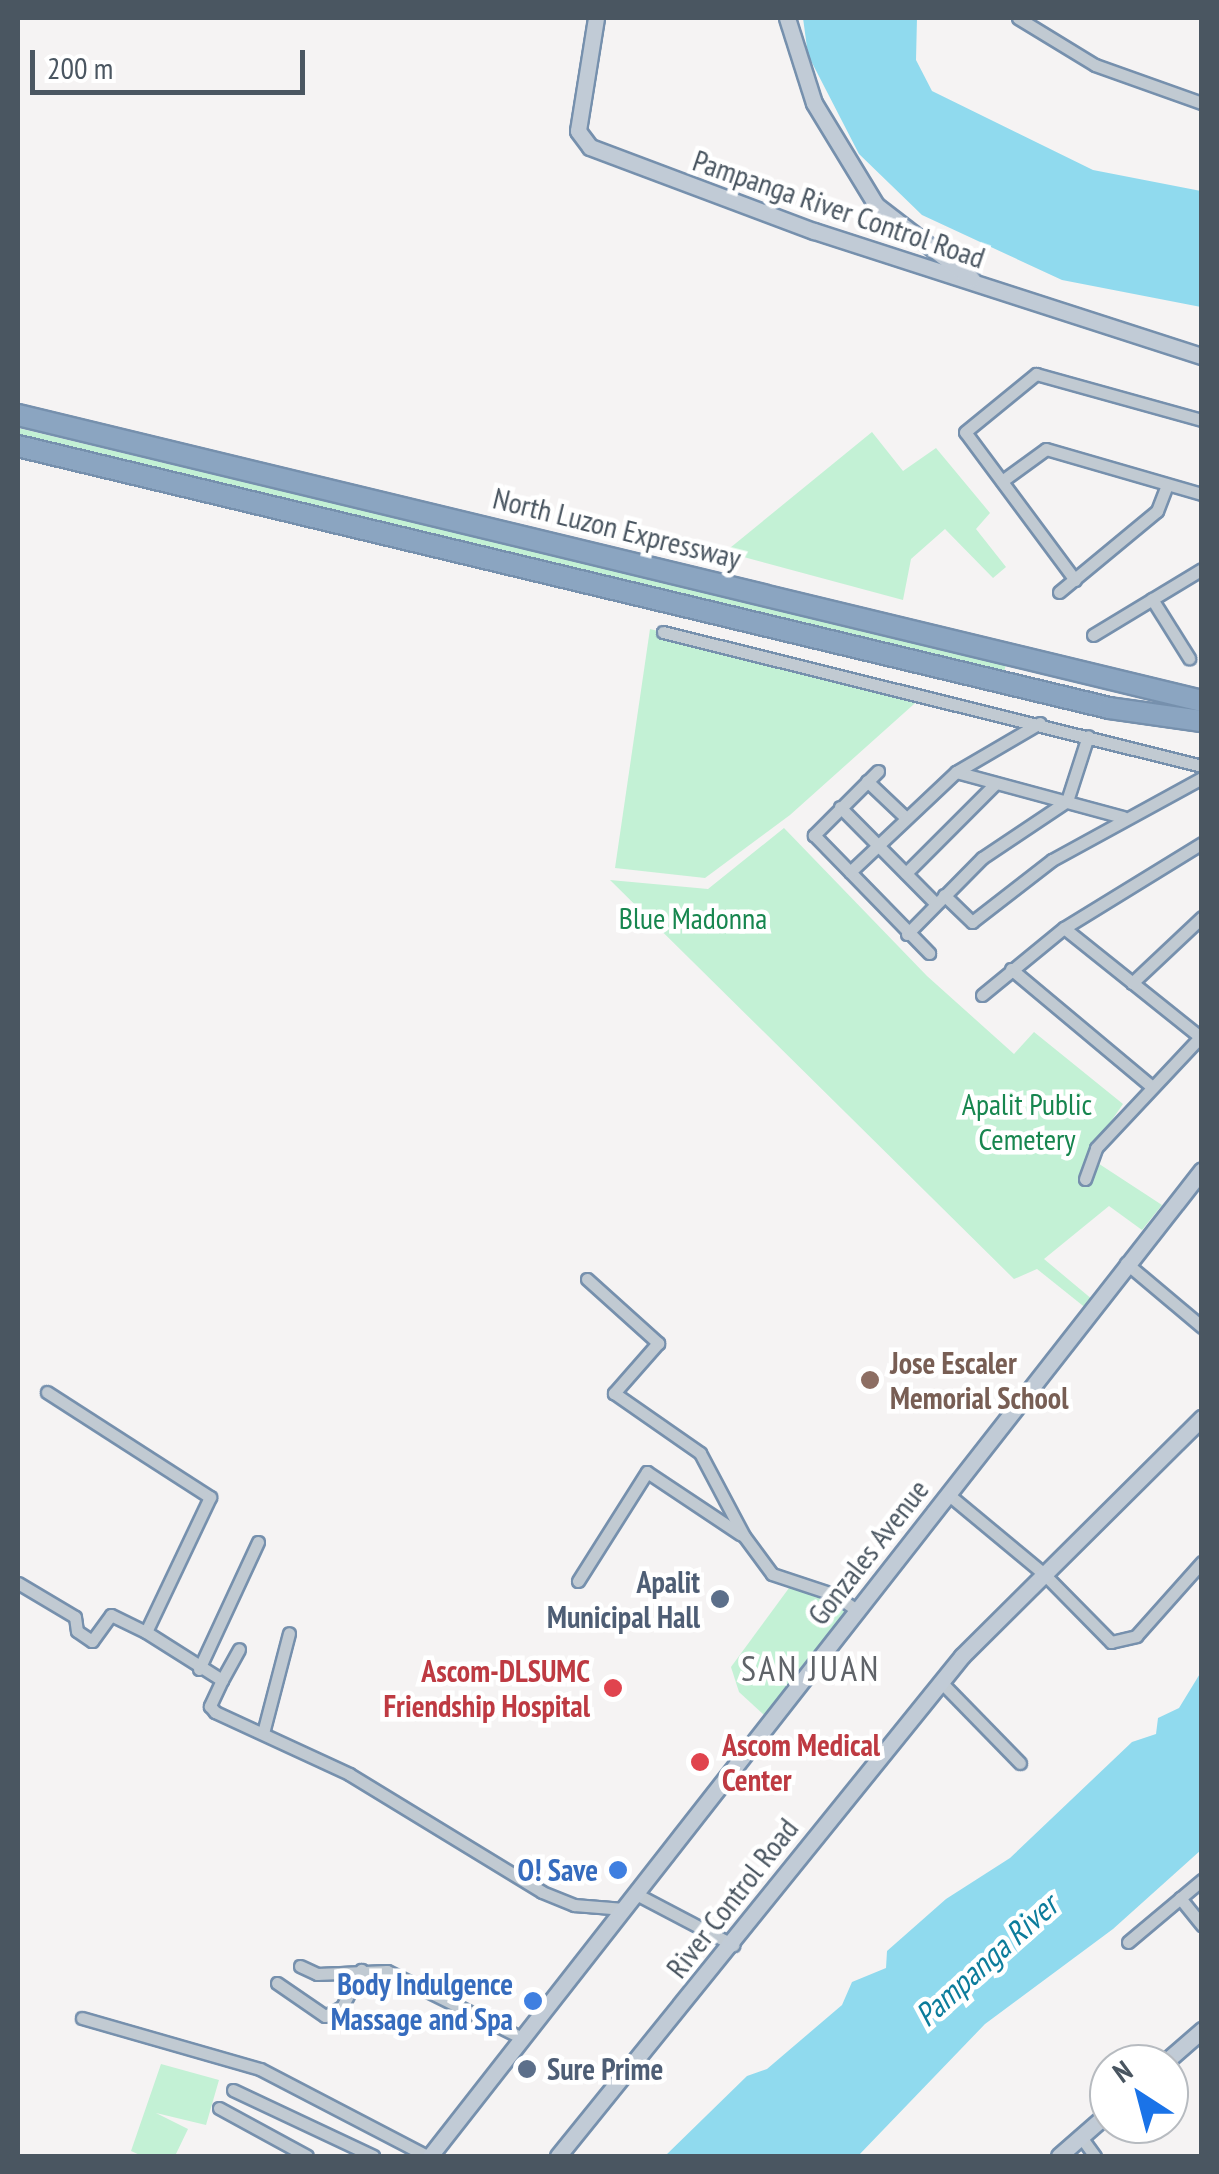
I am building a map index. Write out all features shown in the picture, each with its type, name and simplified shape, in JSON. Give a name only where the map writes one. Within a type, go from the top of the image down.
[{"type":"highway","name":"North Luzon Expressway","points":[[18,415],[1202,700]]},
{"type":"highway","name":"North Luzon Expressway","points":[[18,446],[1108,708],[1202,721]]},
{"type":"main road","name":"Pampanga River Control Road","points":[[596,18],[578,131],[590,146],[684,186],[984,288],[1202,356]]},
{"type":"main road","points":[[786,18],[814,104],[876,205],[984,288]]},
{"type":"main road","name":"Gonzales Avenue","points":[[429,2156],[1202,1170]]},
{"type":"main road","name":"River Control Road","points":[[558,2156],[733,1945],[940,1682],[1042,1573],[1202,1418]]},
{"type":"main road","points":[[1059,2156],[1089,2130]]},
{"type":"street","points":[[1018,18],[1095,65],[1202,103]]},
{"type":"street","points":[[1075,580],[965,433],[1030,376],[1202,420]]},
{"type":"street","points":[[1002,481],[1046,450],[1202,494]]},
{"type":"street","points":[[1059,592],[1156,511],[1167,485]]},
{"type":"street","points":[[1094,635],[1202,569]]},
{"type":"street","points":[[1152,599],[1189,658]]},
{"type":"street","points":[[664,632],[1202,766]]},
{"type":"street","points":[[850,872],[956,772],[1040,723]]},
{"type":"street","points":[[907,934],[982,858],[1067,801],[1088,736]]},
{"type":"street","points":[[878,771],[814,836],[928,953]]},
{"type":"street","points":[[956,772],[1123,816]]},
{"type":"street","points":[[840,807],[906,873],[972,922],[1019,882],[1123,816],[1202,778]]},
{"type":"street","points":[[867,781],[904,817]]},
{"type":"street","points":[[906,873],[996,783]]},
{"type":"street","points":[[982,995],[1064,928],[1200,847]]},
{"type":"street","points":[[1132,983],[1202,917]]},
{"type":"street","points":[[1064,928],[1200,1036],[1096,1148],[1085,1179]]},
{"type":"street","points":[[1012,969],[1152,1086]]},
{"type":"street","points":[[1126,1263],[1202,1327]]},
{"type":"street","points":[[588,1280],[658,1343],[614,1393],[700,1453],[744,1536],[786,1583],[835,1595],[858,1611]]},
{"type":"street","points":[[47,1392],[210,1498],[146,1632]]},
{"type":"street","points":[[578,1581],[647,1472],[744,1536]]},
{"type":"street","points":[[949,1495],[1042,1573],[1111,1642],[1136,1636],[1202,1562]]},
{"type":"street","points":[[199,1669],[258,1542]]},
{"type":"street","points":[[18,1583],[74,1617],[78,1632],[92,1640],[112,1615],[222,1680]]},
{"type":"street","points":[[263,1732],[290,1632]]},
{"type":"street","points":[[239,1649],[210,1706],[348,1774],[542,1892],[574,1906],[624,1909]]},
{"type":"street","points":[[940,1682],[1020,1763]]},
{"type":"street","points":[[1128,1942],[1202,1880]]},
{"type":"street","points":[[636,1894],[733,1945]]},
{"type":"street","points":[[1180,1898],[1202,1924]]},
{"type":"street","points":[[300,1966],[316,1974],[386,1971],[522,2038]]},
{"type":"street","points":[[278,1983],[325,2016],[342,2007],[361,1970]]},
{"type":"street","points":[[82,2018],[260,2069],[429,2156]]},
{"type":"street","points":[[233,2090],[373,2156]]},
{"type":"street","points":[[219,2108],[308,2156]]},
{"type":"street","points":[[1081,2137],[1095,2156]]},
{"type":"green space","points":[[18,428],[1006,664],[1004,672],[18,436]]},
{"type":"green space","points":[[872,432],[903,471],[936,448],[990,513],[976,529],[1006,567],[993,578],[945,529],[911,559],[903,600],[725,552]]},
{"type":"green space","points":[[650,629],[923,696],[790,815],[705,878],[615,868]]},
{"type":"green space","name":"Apalit Public Cemetery","points":[[784,828],[927,976],[1014,1054],[1034,1032],[1123,1104],[1087,1156],[1162,1205],[1142,1230],[1109,1206],[1044,1259],[1093,1300],[1087,1309],[1037,1269],[1014,1279],[610,880],[708,889]]},
{"type":"green space","points":[[789,1588],[824,1596],[846,1611],[764,1715],[739,1692],[731,1667]]},
{"type":"green space","points":[[161,2064],[219,2080],[206,2125],[156,2113],[188,2129],[175,2156],[142,2156],[131,2151]]},
{"type":"water","points":[[803,18],[917,18],[916,60],[932,91],[1093,170],[1201,191],[1201,307],[1062,280],[922,215],[859,154],[808,55]]},
{"type":"water","name":"Pampanga River","points":[[1201,1672],[1201,1850],[1113,1929],[985,2024],[858,2156],[665,2156],[747,2076],[767,2069],[842,2005],[852,1982],[886,1968],[887,1951],[946,1899],[1010,1858],[1132,1742],[1156,1734],[1158,1718],[1179,1708]]},
{"type":"place","name":"Jose Escaler Memorial School","points":[[870,1380]]},
{"type":"place","name":"Apalit Municipal Hall","points":[[720,1599]]},
{"type":"place","name":"Ascom-DLSUMC Friendship Hospital","points":[[613,1688]]},
{"type":"place","name":"Ascom Medical Center","points":[[700,1762]]},
{"type":"place","name":"O! Save","points":[[618,1870]]},
{"type":"place","name":"Body Indulgence Massage and Spa","points":[[533,2001]]},
{"type":"place","name":"Sure Prime","points":[[527,2069]]},
{"type":"district","name":"SAN JUAN","points":[[811,1668]]},
{"type":"park label","name":"Blue Madonna","points":[[693,918]]}]
